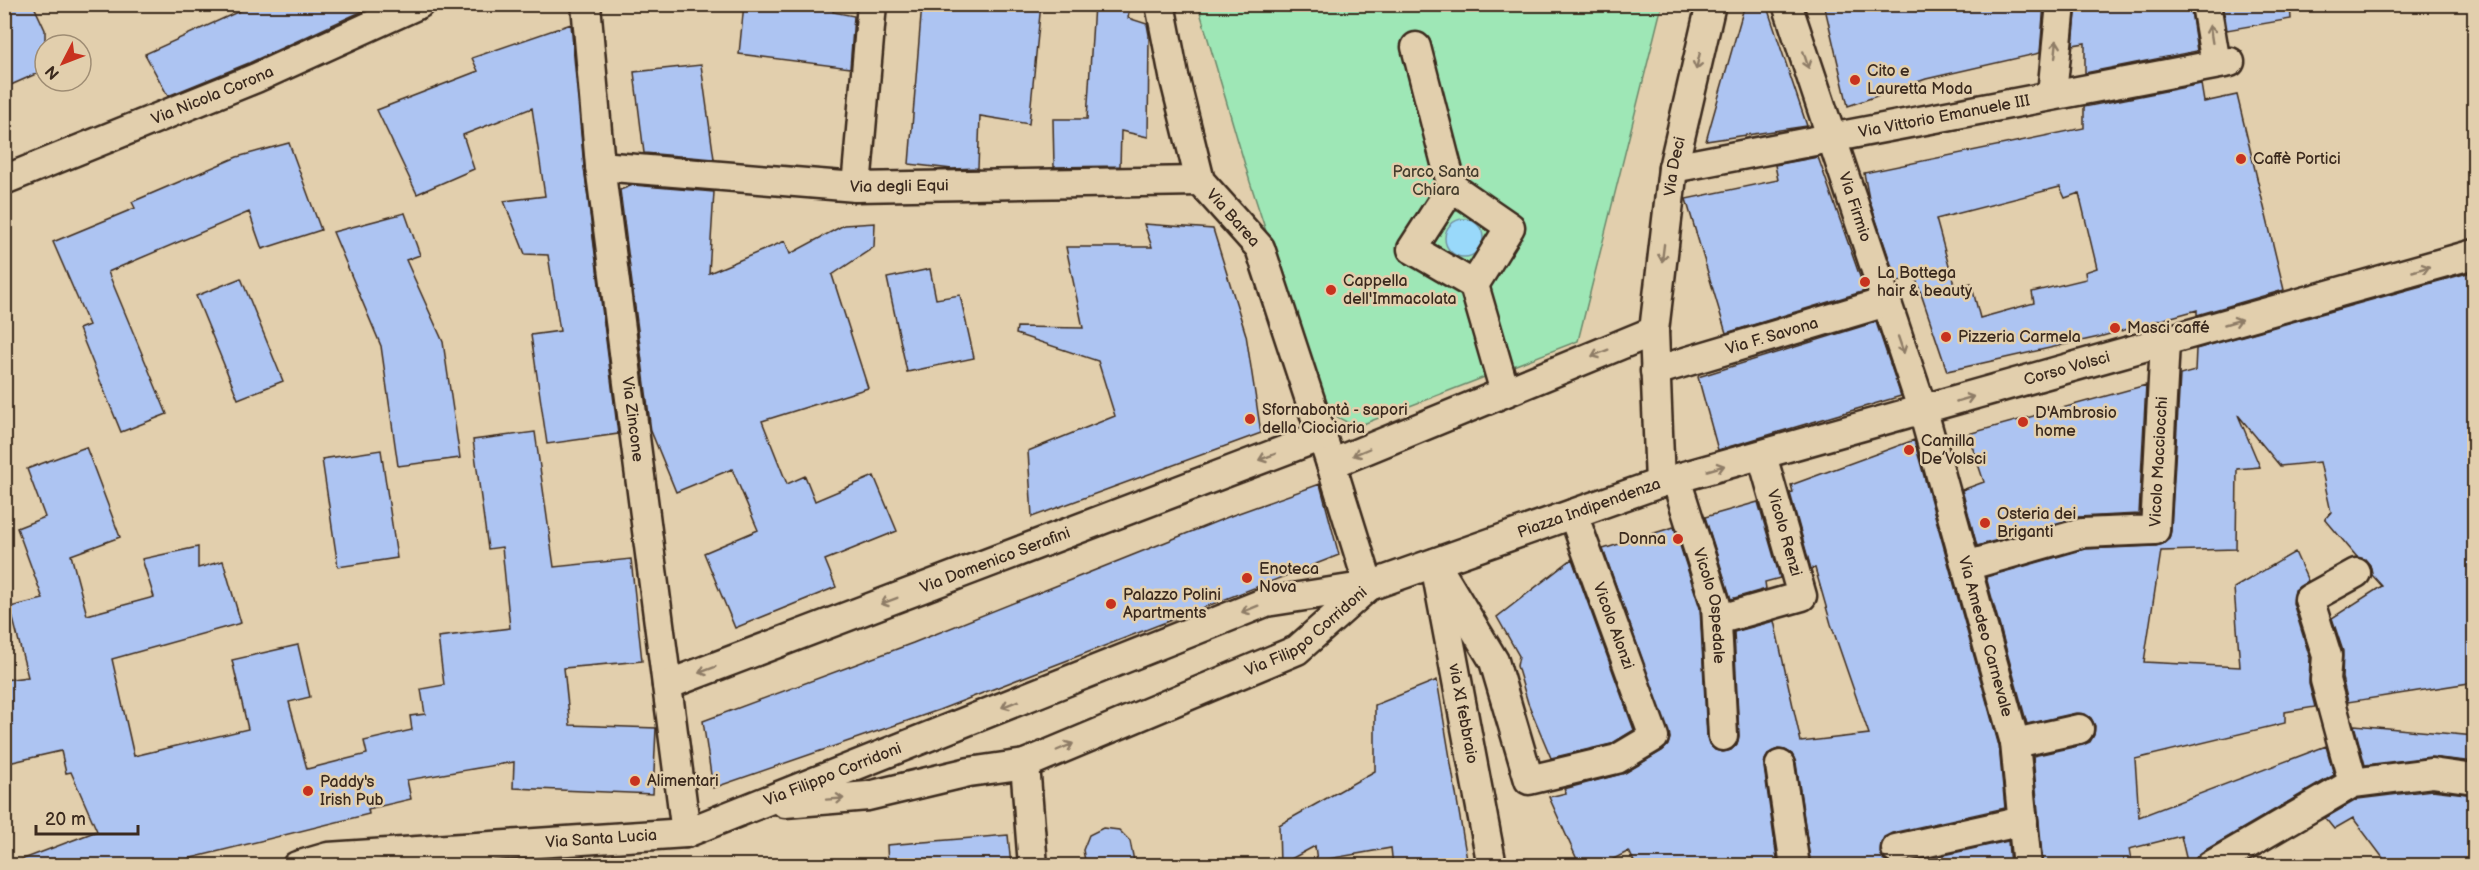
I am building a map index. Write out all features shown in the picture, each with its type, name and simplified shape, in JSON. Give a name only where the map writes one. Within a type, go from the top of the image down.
[{"type":"street","name":"Via Nicola Corona","points":[[4,180],[256,78],[419,4]]},
{"type":"street","name":"Via Zincone","points":[[586,4],[600,166],[686,833]]},
{"type":"street","points":[[856,187],[872,4]]},
{"type":"street","name":"Via Barea","points":[[1160,4],[1174,76],[1200,181],[1260,248],[1332,464]]},
{"type":"street","name":"Via Deci","points":[[1654,331],[1673,168],[1711,4]]},
{"type":"street","name":"Via Firmio","points":[[1787,4],[1923,411]]},
{"type":"street","points":[[2052,94],[2061,4]]},
{"type":"street","name":"Via Vittorio Emanuele III","points":[[1673,168],[2223,63],[2206,4]]},
{"type":"street","points":[[1416,47],[1452,187],[1510,227],[1474,285]]},
{"type":"street","name":"Via degli Equi","points":[[600,166],[856,187],[1200,181]]},
{"type":"street","points":[[1452,187],[1412,249],[1474,285],[1505,392]]},
{"type":"street","name":"Corso Volsci","points":[[1668,481],[2475,254]]},
{"type":"street","name":"Via F. Savona","points":[[1655,371],[1886,302]]},
{"type":"street","points":[[1369,586],[1332,464],[1654,331]]},
{"type":"street","name":"Piazza Indipendenza","points":[[1369,586],[1668,481],[1655,371],[1654,331]]},
{"type":"street","name":"Vicolo Macciocchi","points":[[1966,566],[2082,534],[2155,530],[2165,342]]},
{"type":"street","name":"Via Amedeo Carnevale","points":[[1923,411],[2015,743],[2027,866]]},
{"type":"street","name":"Via Domenico Serafini","points":[[667,685],[1322,436]]},
{"type":"street","name":"Vicolo Renzi","points":[[1717,620],[1802,597],[1762,455]]},
{"type":"street","name":"Vicolo Ospedale","points":[[1668,481],[1716,605],[1723,736]]},
{"type":"street","name":"Vicolo Alonzi","points":[[1435,563],[1494,661],[1528,780],[1617,759],[1654,737],[1573,514]]},
{"type":"street","name":"via XI febbraio","points":[[1435,563],[1492,866]]},
{"type":"street","points":[[2353,783],[2325,680],[2327,656],[2309,599],[2356,573]]},
{"type":"street","name":"Via Filippo Corridoni","points":[[756,805],[868,796],[969,772],[1025,764],[1297,650],[1369,586]]},
{"type":"street","name":"Via Filippo Corridoni","points":[[756,805],[1266,602],[1369,586]]},
{"type":"street","points":[[2015,743],[2079,729]]},
{"type":"street","points":[[1025,764],[1033,866]]},
{"type":"street","points":[[1780,765],[1795,866]]},
{"type":"street","points":[[2210,866],[2353,783],[2432,773],[2475,779]]},
{"type":"street","name":"Via Santa Lucia","points":[[297,866],[328,858],[686,833],[756,805]]},
{"type":"street","points":[[1896,849],[2023,821]]},
{"type":"green space","name":"Parco Santa Chiara","points":[[1198,5],[1662,5],[1578,341],[1358,426],[1343,421],[1326,408],[1322,404],[1250,182]]},
{"type":"water","points":[[1464,219],[1478,224],[1483,238],[1478,252],[1464,257],[1450,252],[1445,238],[1450,224]]},
{"type":"building","points":[[4,4],[33,4],[45,33],[33,33],[33,75],[4,88]]},
{"type":"building","points":[[255,4],[378,4],[249,63],[168,96],[145,54]]},
{"type":"building","points":[[744,4],[834,4],[833,12],[854,16],[850,68],[739,54]]},
{"type":"building","points":[[922,4],[1041,4],[1029,124],[980,116],[978,168],[952,169],[909,164]]},
{"type":"building","points":[[1094,4],[1130,4],[1128,18],[1147,24],[1149,35],[1148,137],[1121,131],[1120,166],[1054,167],[1053,119],[1087,119]]},
{"type":"building","points":[[1745,4],[1766,4],[1807,126],[1706,141]]},
{"type":"building","points":[[1824,4],[2044,4],[2040,53],[1926,79],[1848,106]]},
{"type":"building","points":[[2077,4],[2190,4],[2197,51],[2085,73],[2085,43],[2073,45]]},
{"type":"building","points":[[2223,4],[2290,4],[2291,19],[2227,30]]},
{"type":"building","points":[[571,24],[584,167],[618,434],[547,444],[531,335],[560,331],[548,255],[525,254],[504,201],[545,196],[532,108],[463,135],[474,169],[417,194],[377,110],[478,71],[472,58]]},
{"type":"building","points":[[701,65],[714,159],[644,153],[634,72]]},
{"type":"building","points":[[2201,84],[2204,102],[2237,95],[2284,290],[2197,315],[2197,310],[2099,337],[1947,371],[1915,276],[1897,282],[1869,199],[1864,173],[2084,128],[2084,107]],"holes":[[[2060,187],[2065,198],[2079,193],[2097,268],[2085,272],[2086,279],[2032,292],[2034,303],[1980,318],[1971,283],[1955,288],[1936,219]]]},
{"type":"building","points":[[289,143],[321,230],[262,249],[249,212],[108,272],[167,414],[121,432],[79,329],[89,325],[53,242],[135,208],[132,202],[237,157]]},
{"type":"building","points":[[1818,157],[1865,291],[1726,333],[1686,199],[1778,180],[1775,165]]},
{"type":"building","points":[[633,185],[714,192],[709,273],[785,241],[790,254],[844,225],[875,223],[874,247],[832,275],[868,388],[762,421],[787,484],[805,476],[815,501],[874,476],[897,531],[825,560],[836,587],[735,628],[704,553],[758,530],[732,469],[676,492],[651,431],[620,190]]},
{"type":"building","points":[[405,213],[420,255],[406,260],[443,342],[460,458],[398,466],[381,346],[333,232]]},
{"type":"building","points":[[1144,224],[1213,229],[1246,335],[1261,433],[1032,517],[1028,451],[1115,416],[1098,361],[1016,334],[1017,327],[1083,328],[1066,247],[1152,247]]},
{"type":"building","points":[[930,269],[936,299],[960,295],[974,358],[907,372],[887,278]]},
{"type":"building","points":[[2475,271],[2475,402],[2469,403],[2475,438],[2475,501],[2468,506],[2475,526],[2475,682],[2348,702],[2342,678],[2343,651],[2332,618],[2382,586],[2372,575],[2370,565],[2365,559],[2357,557],[2325,519],[2331,512],[2320,462],[2280,466],[2238,415],[2260,467],[2237,469],[2236,549],[2161,551],[2144,662],[2240,667],[2234,588],[2295,552],[2308,581],[2295,590],[2293,603],[2310,658],[2309,684],[2315,707],[2285,712],[2285,723],[2135,759],[2139,817],[2326,746],[2334,775],[2202,852],[2196,857],[2194,866],[2188,866],[2181,836],[2129,849],[2132,866],[2043,866],[2033,756],[2090,742],[2095,726],[2091,718],[2085,714],[2076,713],[2027,724],[1986,577],[2085,549],[2156,546],[2169,539],[2180,375],[2195,371],[2196,349]]},
{"type":"building","points":[[241,278],[283,381],[238,399],[196,296]]},
{"type":"building","points":[[1876,322],[1901,396],[1718,450],[1698,377]]},
{"type":"building","points":[[2146,385],[2139,514],[2078,517],[1977,546],[1962,490],[1984,482],[1968,434]]},
{"type":"building","points":[[535,432],[554,567],[631,559],[642,661],[564,668],[570,725],[656,728],[653,794],[513,788],[514,762],[407,780],[411,799],[368,809],[369,814],[159,866],[13,866],[13,863],[97,831],[71,772],[66,773],[61,751],[4,764],[4,680],[28,677],[10,607],[43,599],[17,528],[45,517],[27,469],[86,447],[120,537],[71,555],[87,615],[154,597],[142,559],[198,547],[198,568],[223,561],[241,623],[112,659],[134,756],[248,729],[232,660],[298,645],[310,697],[289,702],[307,769],[367,754],[364,741],[412,730],[410,716],[425,714],[421,689],[444,685],[438,637],[510,628],[502,547],[488,549],[473,440]]},
{"type":"building","points":[[1914,440],[1999,746],[2005,808],[1892,833],[1884,837],[1880,853],[1884,861],[1892,865],[1899,865],[2008,841],[2010,866],[1811,866],[1796,763],[1792,754],[1778,749],[1769,753],[1764,767],[1778,866],[1636,866],[1629,851],[1600,866],[1580,866],[1549,797],[1566,793],[1564,789],[1625,773],[1662,751],[1668,745],[1670,738],[1603,549],[1674,527],[1700,608],[1707,737],[1709,744],[1715,750],[1723,752],[1731,750],[1737,744],[1739,736],[1734,632],[1774,621],[1801,742],[1869,734],[1831,624],[1815,568],[1811,569],[1790,493],[1793,492],[1791,485]]},
{"type":"building","points":[[381,450],[397,558],[338,567],[322,459]]},
{"type":"building","points":[[1320,484],[1339,555],[939,710],[713,788],[703,721],[913,643],[1233,515]]},
{"type":"building","points":[[1758,502],[1780,578],[1765,582],[1766,589],[1731,599],[1705,517]]},
{"type":"building","points":[[1572,559],[1634,730],[1611,744],[1551,758],[1528,703],[1517,666],[1519,656],[1497,617]]},
{"type":"building","points":[[1437,680],[1468,866],[1393,866],[1391,848],[1317,861],[1315,846],[1280,865],[1279,825],[1375,771],[1375,705]]},
{"type":"building","points":[[2354,725],[2475,736],[2475,762],[2430,757],[2365,765]]},
{"type":"building","points":[[2432,790],[2475,795],[2475,866],[2389,866],[2353,818],[2334,829],[2325,818],[2358,799]]},
{"type":"building","points":[[1103,828],[1119,830],[1130,841],[1135,866],[1086,866],[1083,850],[1089,835]]},
{"type":"building","points":[[1008,835],[1011,866],[888,866],[887,845]]},
{"type":"place","name":"Cito e Lauretta Moda","points":[[1855,80]]},
{"type":"place","name":"Caffè Portici","points":[[2241,159]]},
{"type":"place","name":"La Bottega hair & beauty","points":[[1865,282]]},
{"type":"place","name":"Cappella dell'Immacolata","points":[[1331,290]]},
{"type":"place","name":"Masci caffé","points":[[2115,328]]},
{"type":"place","name":"Pizzeria Carmela","points":[[1946,337]]},
{"type":"place","name":"Sfornabontà - sapori della Ciociaria","points":[[1250,419]]},
{"type":"place","name":"D'Ambrosio home","points":[[2023,422]]},
{"type":"place","name":"Camilla De’Volsci","points":[[1909,450]]},
{"type":"place","name":"Osteria dei Briganti","points":[[1985,523]]},
{"type":"place","name":"Donna","points":[[1678,539]]},
{"type":"place","name":"Enoteca Nova","points":[[1247,578]]},
{"type":"place","name":"Palazzo Polini Apartments","points":[[1111,604]]},
{"type":"place","name":"Alimentari","points":[[635,781]]},
{"type":"place","name":"Paddy's Irish Pub","points":[[308,791]]}]
